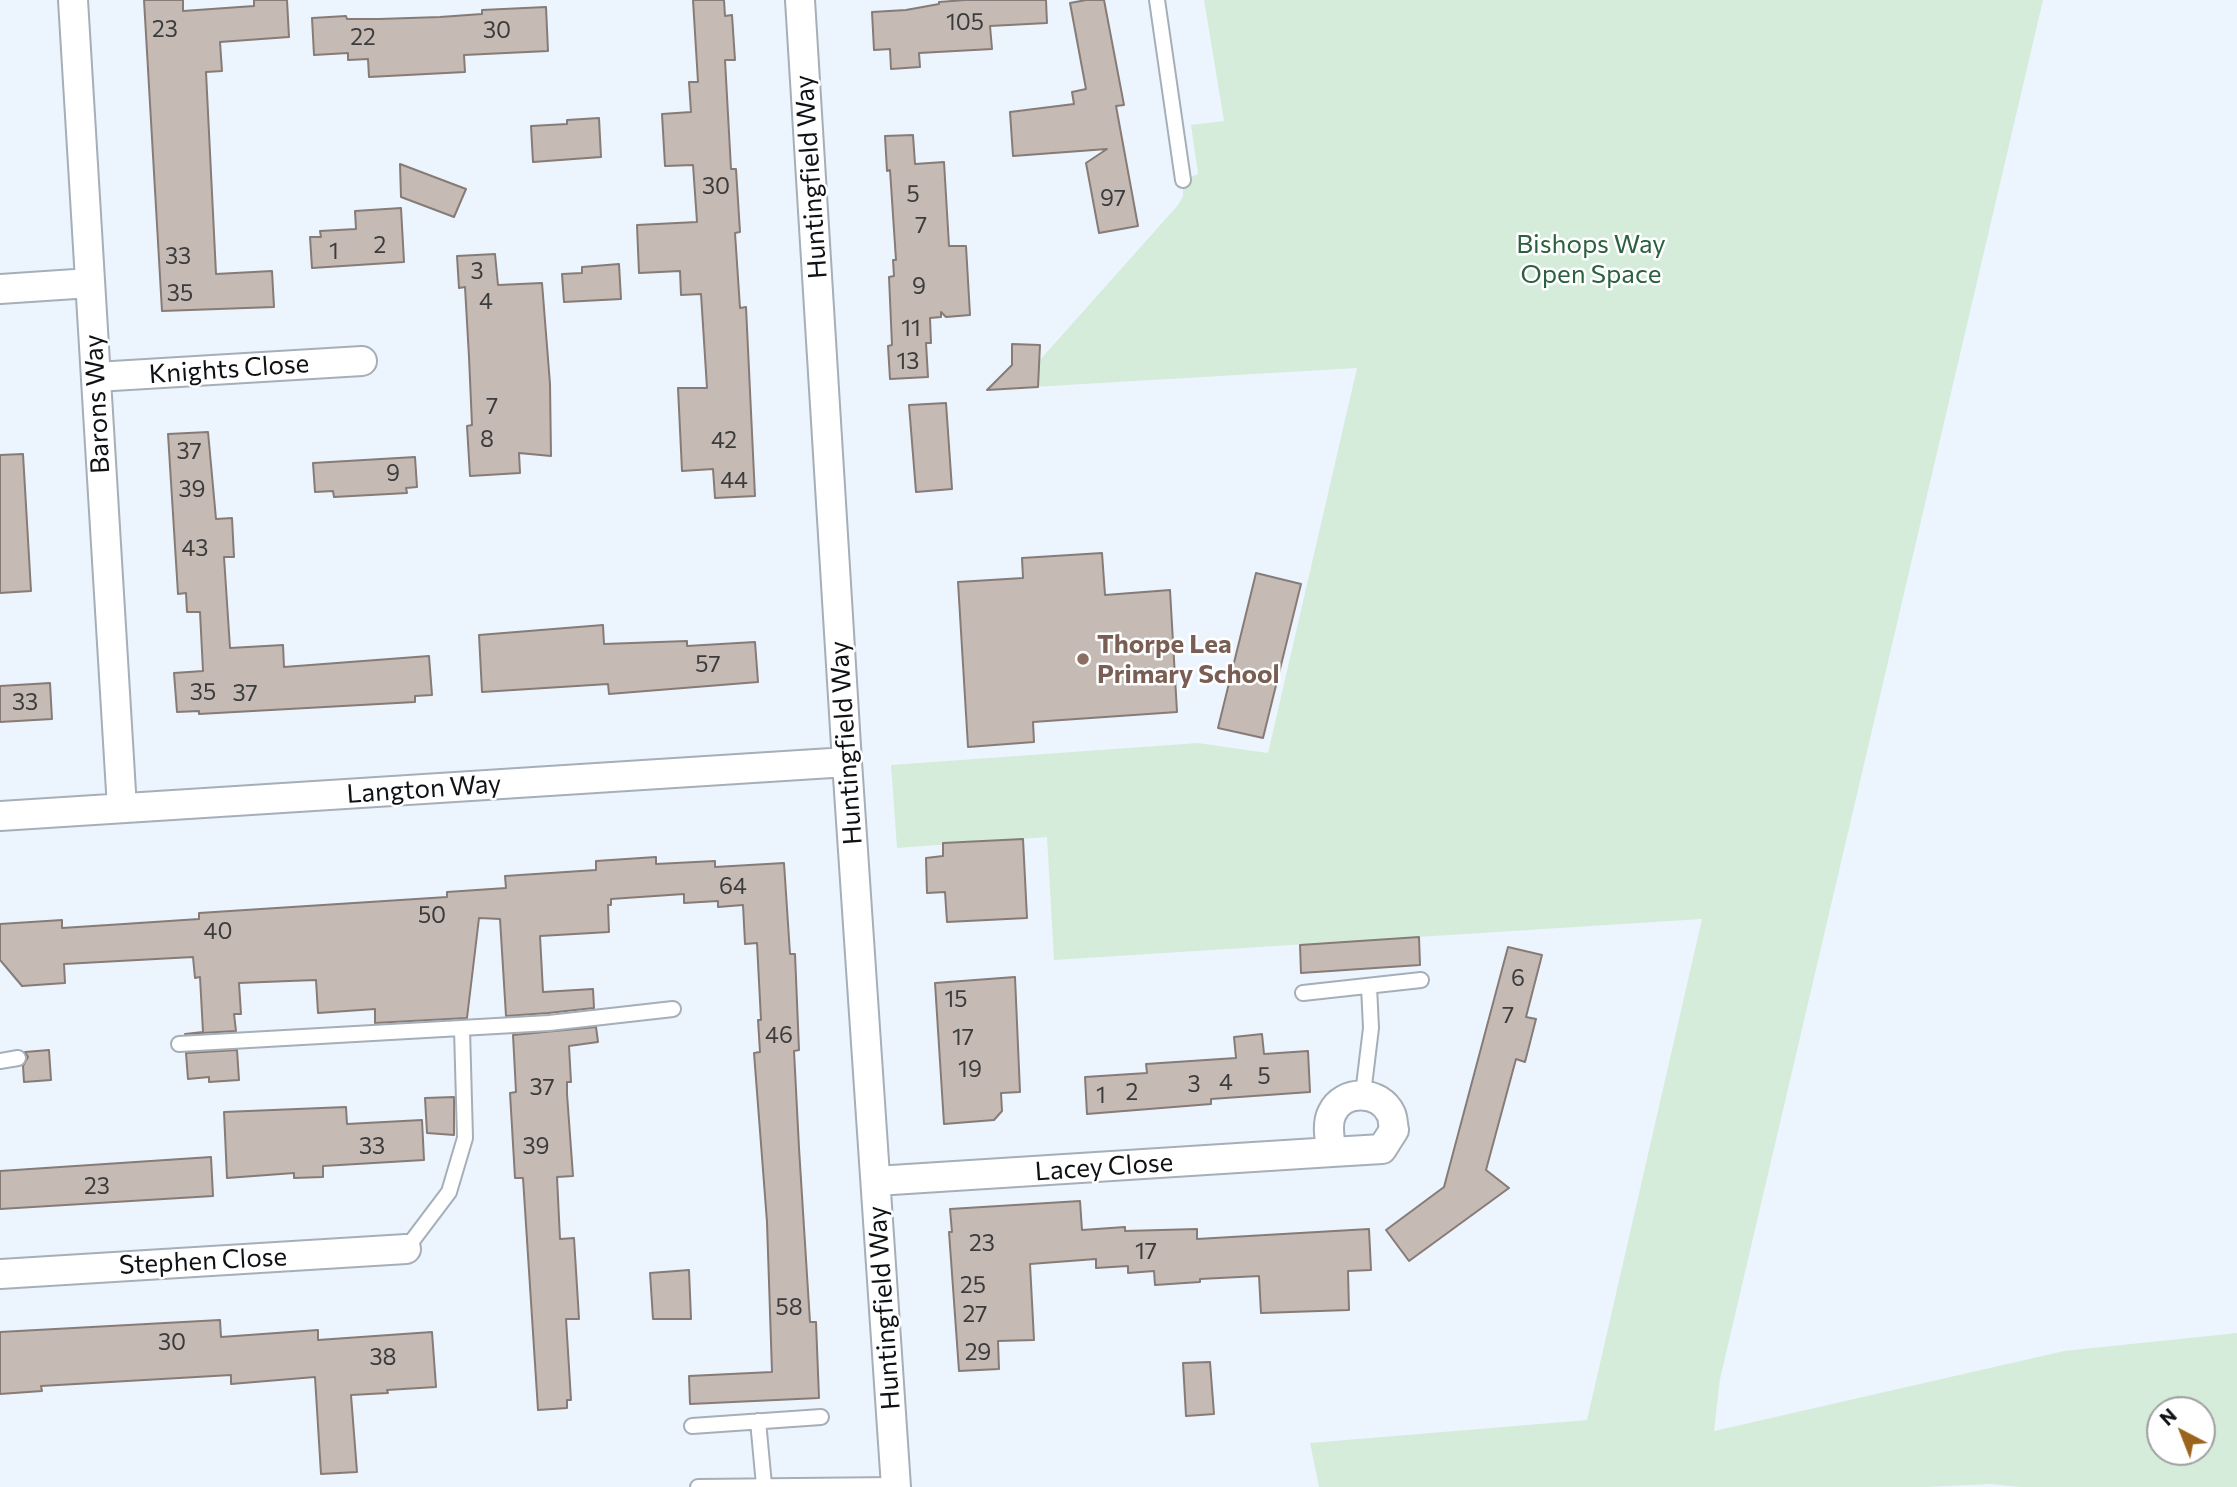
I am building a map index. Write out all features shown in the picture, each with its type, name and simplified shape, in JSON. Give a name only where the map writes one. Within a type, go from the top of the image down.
[{"type":"street","name":"Barons Way","points":[[73,0],[122,808]]},
{"type":"street","name":"Huntingfield Way","points":[[800,0],[847,762],[896,1486]]},
{"type":"street","points":[[0,289],[90,283]]},
{"type":"street","name":"Knights Close","points":[[96,377],[362,360]]},
{"type":"street","name":"Langton Way","points":[[0,816],[847,762]]},
{"type":"street","points":[[1332,1152],[1329,1132],[1332,1113],[1346,1098],[1363,1094]]},
{"type":"street","name":"Lacey Close","points":[[876,1181],[1382,1149],[1394,1130],[1391,1113],[1379,1099],[1363,1094]]},
{"type":"street","name":"Stephen Close","points":[[0,1273],[406,1249]]},
{"type":"lane","points":[[1157,0],[1184,180]]},
{"type":"lane","points":[[1303,993],[1421,981]]},
{"type":"lane","points":[[1363,1094],[1371,1028],[1369,986]]},
{"type":"lane","points":[[179,1044],[549,1023],[673,1009]]},
{"type":"lane","points":[[406,1249],[449,1192],[465,1138],[462,1029]]},
{"type":"lane","points":[[0,1061],[19,1058]]},
{"type":"lane","points":[[692,1426],[821,1417]]},
{"type":"lane","points":[[758,1421],[764,1485]]},
{"type":"lane","points":[[698,1487],[896,1486]]},
{"type":"green space","name":"Bishops Way Open Space","points":[[1204,0],[2043,0],[1720,1379],[1714,1431],[2064,1351],[2237,1333],[2237,1487],[2020,1487],[1991,1484],[1924,1487],[1319,1487],[1310,1443],[1587,1420],[1702,919],[1054,960],[1047,837],[897,848],[891,765],[1198,743],[1268,753],[1357,368],[1015,388],[1178,205],[1183,196],[1183,180],[1198,174],[1191,125],[1224,121]]},
{"type":"building","points":[[144,0],[183,0],[183,11],[254,6],[254,0],[287,0],[289,37],[220,42],[222,71],[206,72],[216,274],[272,271],[274,307],[162,311]]},
{"type":"building","points":[[693,0],[724,0],[725,16],[732,15],[735,60],[725,60],[731,169],[736,169],[740,232],[735,233],[740,308],[746,307],[755,496],[715,498],[713,469],[682,471],[678,388],[707,388],[701,294],[681,295],[680,271],[639,273],[637,225],[697,222],[693,165],[665,166],[662,114],[691,112],[689,82],[698,82]]},
{"type":"building","points":[[1046,0],[1047,23],[990,26],[992,49],[919,53],[920,67],[891,69],[890,49],[874,50],[872,12],[906,10],[939,2]]},
{"type":"building","points":[[1104,0],[1124,105],[1116,106],[1138,226],[1099,233],[1086,163],[1107,149],[1013,156],[1010,112],[1074,104],[1072,92],[1086,89],[1070,3]]},
{"type":"building","points":[[546,7],[548,51],[464,55],[465,72],[369,77],[368,59],[348,60],[348,53],[314,55],[312,18],[440,17],[482,14],[482,10]]},
{"type":"building","points":[[599,118],[601,157],[533,162],[531,126],[567,124],[567,120]]},
{"type":"building","points":[[913,135],[915,164],[944,162],[949,246],[966,246],[970,315],[946,317],[941,312],[941,317],[930,318],[931,343],[926,343],[928,377],[890,379],[888,346],[892,345],[889,277],[894,276],[893,260],[896,260],[885,136]]},
{"type":"building","points":[[400,164],[466,189],[454,217],[401,197]]},
{"type":"building","points":[[401,208],[404,262],[312,268],[310,237],[321,237],[320,231],[356,229],[355,211]]},
{"type":"building","points":[[495,254],[498,285],[542,283],[550,384],[551,456],[519,453],[520,473],[470,476],[467,426],[472,425],[465,287],[459,288],[457,256]]},
{"type":"building","points":[[619,264],[621,299],[564,302],[562,274],[582,273],[582,267]]},
{"type":"building","points":[[1012,344],[1040,345],[1038,387],[987,390],[1012,365]]},
{"type":"building","points":[[946,403],[952,489],[916,492],[909,405]]},
{"type":"building","points":[[208,432],[216,519],[232,518],[234,557],[224,557],[230,648],[283,645],[284,667],[429,656],[432,695],[415,696],[415,702],[199,714],[199,711],[177,712],[174,673],[203,671],[200,612],[187,612],[186,593],[178,594],[168,434]]},
{"type":"building","points":[[23,454],[31,591],[0,593],[0,455]]},
{"type":"building","points":[[415,457],[417,487],[406,488],[407,493],[334,497],[333,491],[315,492],[313,463]]},
{"type":"building","points":[[1102,553],[1105,595],[1170,590],[1177,712],[1033,722],[1034,742],[968,747],[958,582],[1023,578],[1022,558]]},
{"type":"building","points":[[1256,573],[1301,584],[1263,738],[1218,728]]},
{"type":"building","points":[[603,625],[604,644],[687,641],[687,646],[755,642],[758,682],[609,694],[608,684],[482,692],[479,635]]},
{"type":"building","points":[[50,683],[52,719],[0,722],[0,686]]},
{"type":"building","points":[[1023,839],[1027,918],[947,922],[945,892],[927,893],[926,858],[943,856],[943,843]]},
{"type":"building","points":[[656,857],[656,864],[715,861],[715,867],[784,863],[790,954],[795,954],[799,1050],[794,1051],[799,1148],[810,1322],[816,1322],[819,1398],[690,1404],[689,1376],[772,1372],[767,1222],[754,1053],[760,1052],[758,1020],[761,1020],[757,943],[745,944],[743,905],[718,907],[718,901],[684,903],[684,894],[611,899],[611,905],[608,905],[609,932],[540,936],[543,992],[593,989],[594,1008],[548,1013],[506,1016],[500,919],[479,918],[467,1018],[375,1023],[375,1009],[318,1013],[316,980],[239,983],[241,1014],[234,1014],[236,1031],[185,1034],[203,1032],[200,977],[195,978],[193,957],[64,964],[65,983],[22,986],[0,960],[0,924],[62,920],[62,928],[199,919],[199,913],[447,897],[447,892],[506,888],[505,876],[596,870],[596,861]]},
{"type":"building","points":[[1419,937],[1420,965],[1301,973],[1300,945]]},
{"type":"building","points":[[1508,947],[1542,955],[1526,1017],[1536,1019],[1525,1062],[1516,1059],[1486,1170],[1509,1188],[1409,1261],[1386,1230],[1444,1187]]},
{"type":"building","points":[[1015,977],[1020,1092],[1001,1093],[1002,1111],[994,1120],[944,1124],[935,983]]},
{"type":"building","points":[[596,1027],[598,1042],[569,1046],[571,1082],[567,1082],[567,1094],[573,1176],[557,1177],[560,1239],[574,1238],[579,1319],[566,1319],[571,1400],[567,1400],[567,1408],[538,1410],[523,1178],[515,1178],[510,1093],[516,1092],[513,1035]]},
{"type":"building","points":[[1262,1034],[1264,1054],[1308,1051],[1310,1092],[1211,1099],[1211,1104],[1087,1114],[1085,1077],[1147,1073],[1146,1064],[1236,1058],[1234,1037]]},
{"type":"building","points":[[49,1050],[51,1080],[24,1082],[23,1066],[28,1057],[25,1052]]},
{"type":"building","points":[[237,1050],[239,1080],[209,1082],[209,1077],[188,1079],[186,1053]]},
{"type":"building","points":[[454,1097],[454,1135],[427,1133],[425,1098]]},
{"type":"building","points":[[346,1107],[347,1124],[422,1120],[424,1160],[323,1166],[323,1177],[294,1178],[294,1173],[227,1178],[224,1112]]},
{"type":"building","points":[[211,1157],[213,1196],[0,1209],[0,1171]]},
{"type":"building","points":[[1080,1201],[1082,1230],[1125,1227],[1125,1231],[1197,1229],[1197,1239],[1369,1229],[1371,1270],[1348,1271],[1349,1310],[1261,1313],[1259,1276],[1155,1285],[1154,1271],[1128,1273],[1128,1266],[1096,1268],[1096,1259],[1030,1264],[1034,1340],[998,1341],[999,1369],[959,1371],[949,1232],[952,1232],[950,1209]]},
{"type":"building","points":[[689,1270],[691,1319],[653,1319],[650,1273]]},
{"type":"building","points":[[220,1320],[221,1337],[318,1330],[318,1340],[432,1332],[436,1387],[351,1395],[357,1472],[321,1474],[315,1377],[231,1384],[231,1375],[41,1386],[42,1391],[0,1394],[0,1332]]},
{"type":"building","points":[[1210,1362],[1214,1414],[1186,1416],[1183,1363]]},
{"type":"place","name":"Thorpe Lea Primary School","points":[[1083,659]]}]
